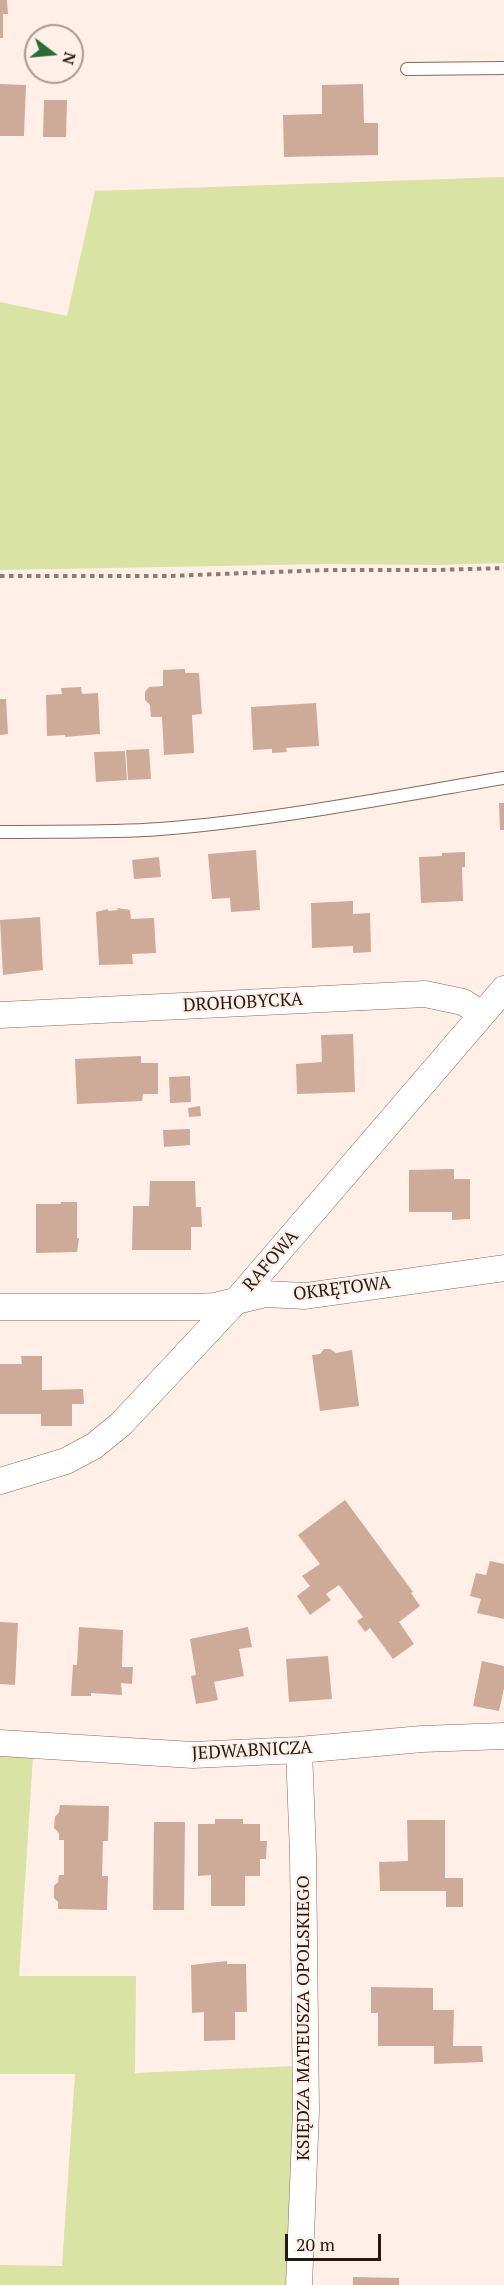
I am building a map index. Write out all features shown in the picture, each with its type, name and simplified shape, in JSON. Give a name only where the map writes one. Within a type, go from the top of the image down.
[{"type":"street","name":"RAFOWA","points":[[0,1481],[66,1461],[94,1446],[122,1424],[236,1301],[504,989]]},
{"type":"street","name":"DROHOBYCKA","points":[[0,1015],[425,994],[463,1002],[482,1014]]},
{"type":"street","name":"OKRĘTOWA","points":[[0,1307],[196,1308],[265,1294],[305,1296],[504,1268]]},
{"type":"street","name":"JEDWABNICZA","points":[[0,1743],[193,1755],[299,1750],[422,1739],[504,1736]]},
{"type":"street","name":"KSIĘDZA MATEUSZA OPOLSKIEGO","points":[[299,1750],[303,1854],[306,2111],[299,2285]]},
{"type":"lane","points":[[407,69],[504,68]]},
{"type":"lane","points":[[0,832],[119,831],[196,825],[327,808],[504,778]]},
{"type":"path","points":[[0,576],[168,576],[328,570],[504,568]]},
{"type":"green space","points":[[504,177],[504,563],[0,570],[0,302],[67,316],[95,191]]},
{"type":"green space","points":[[0,1754],[33,1756],[19,1976],[136,1976],[135,2073],[296,2066],[292,2285],[0,2285],[0,2265],[62,2266],[75,2074],[0,2074]]},
{"type":"building","points":[[0,0],[7,0],[8,14],[3,14],[3,38],[0,38]]},
{"type":"building","points":[[0,84],[26,85],[24,136],[0,136]]},
{"type":"building","points":[[363,84],[364,123],[378,123],[378,155],[284,157],[283,115],[322,114],[322,85]]},
{"type":"building","points":[[44,100],[67,100],[66,137],[43,137]]},
{"type":"building","points":[[185,669],[185,673],[199,673],[202,714],[192,715],[194,753],[164,755],[162,717],[151,717],[150,705],[145,700],[145,692],[149,687],[163,686],[163,670]]},
{"type":"building","points":[[81,687],[82,694],[98,693],[100,734],[47,736],[46,695],[62,694],[61,688]]},
{"type":"building","points":[[0,699],[6,699],[8,734],[0,735]]},
{"type":"building","points":[[316,703],[319,746],[286,748],[287,752],[272,753],[272,749],[253,750],[251,707]]},
{"type":"building","points":[[149,749],[151,779],[128,780],[126,750]]},
{"type":"building","points":[[125,751],[127,780],[96,782],[94,752]]},
{"type":"building","points":[[499,803],[504,803],[504,830],[500,830]]},
{"type":"building","points":[[256,850],[260,910],[231,912],[230,898],[212,899],[208,854]]},
{"type":"building","points":[[465,852],[465,867],[462,867],[463,901],[421,903],[419,857]]},
{"type":"building","points":[[159,857],[161,877],[134,879],[132,860]]},
{"type":"building","points":[[353,901],[353,914],[370,913],[371,952],[353,953],[353,946],[312,948],[311,903]]},
{"type":"building","points":[[117,908],[130,910],[131,919],[154,918],[156,953],[132,954],[133,964],[99,965],[96,912],[108,909],[108,911],[118,910]]},
{"type":"building","points":[[40,917],[43,970],[3,975],[0,920]]},
{"type":"building","points":[[353,1034],[355,1092],[297,1094],[296,1064],[322,1062],[321,1035]]},
{"type":"building","points":[[141,1056],[141,1063],[158,1063],[158,1094],[143,1094],[142,1101],[77,1104],[75,1059]]},
{"type":"building","points":[[190,1076],[191,1102],[170,1103],[169,1077]]},
{"type":"building","points":[[200,1106],[201,1116],[189,1117],[188,1108]]},
{"type":"building","points":[[190,1129],[190,1145],[164,1147],[163,1130]]},
{"type":"building","points":[[454,1169],[454,1179],[470,1179],[470,1219],[452,1220],[452,1212],[409,1212],[409,1170]]},
{"type":"building","points":[[150,1181],[195,1181],[196,1207],[201,1207],[202,1227],[191,1227],[191,1250],[132,1250],[133,1206],[149,1206]]},
{"type":"building","points":[[61,1202],[77,1202],[77,1238],[79,1238],[77,1252],[36,1253],[36,1204],[61,1204]]},
{"type":"building","points":[[324,1349],[330,1349],[336,1353],[352,1350],[359,1406],[320,1411],[312,1355],[320,1354]]},
{"type":"building","points":[[21,1356],[42,1356],[42,1390],[83,1389],[84,1404],[72,1404],[72,1426],[41,1426],[41,1414],[0,1414],[0,1364],[22,1364]]},
{"type":"building","points":[[345,1500],[413,1592],[411,1593],[420,1606],[399,1622],[414,1644],[393,1659],[370,1628],[365,1632],[357,1621],[363,1617],[339,1585],[326,1594],[331,1600],[310,1615],[297,1596],[310,1586],[302,1576],[320,1564],[298,1535]]},
{"type":"building","points":[[490,1561],[504,1564],[504,1619],[477,1613],[481,1599],[470,1596],[476,1573],[486,1575]]},
{"type":"building","points":[[0,1622],[18,1623],[15,1685],[0,1684]]},
{"type":"building","points":[[79,1627],[123,1630],[122,1667],[133,1667],[132,1684],[121,1683],[122,1695],[91,1693],[91,1696],[71,1696],[73,1665],[77,1665]]},
{"type":"building","points":[[248,1627],[252,1647],[239,1649],[244,1676],[214,1682],[218,1700],[196,1704],[191,1676],[196,1675],[190,1639]]},
{"type":"building","points":[[328,1656],[332,1699],[289,1702],[286,1659]]},
{"type":"building","points":[[482,1661],[504,1666],[504,1688],[499,1711],[473,1706]]},
{"type":"building","points":[[60,1805],[109,1806],[108,1841],[103,1841],[102,1876],[108,1876],[107,1910],[58,1909],[58,1902],[54,1898],[54,1886],[58,1882],[59,1875],[64,1875],[64,1840],[59,1840],[59,1833],[54,1828],[55,1817]]},
{"type":"building","points":[[215,1819],[243,1819],[243,1824],[260,1824],[260,1841],[267,1841],[266,1859],[260,1859],[260,1876],[245,1876],[245,1906],[211,1906],[211,1875],[198,1876],[198,1824],[215,1824]]},
{"type":"building","points":[[407,1820],[445,1820],[445,1878],[463,1878],[463,1907],[446,1907],[446,1891],[380,1891],[379,1862],[408,1861]]},
{"type":"building","points":[[154,1822],[185,1822],[184,1910],[153,1910]]},
{"type":"building","points":[[227,1961],[227,1964],[246,1964],[247,2012],[235,2012],[235,2040],[204,2041],[204,2012],[192,2013],[191,1965]]},
{"type":"building","points":[[371,1987],[433,1988],[433,2010],[454,2010],[453,2046],[482,2046],[483,2062],[434,2064],[434,2046],[378,2046],[378,2013],[371,2013]]},
{"type":"building","points":[[353,2277],[399,2278],[399,2285],[353,2285]]}]
